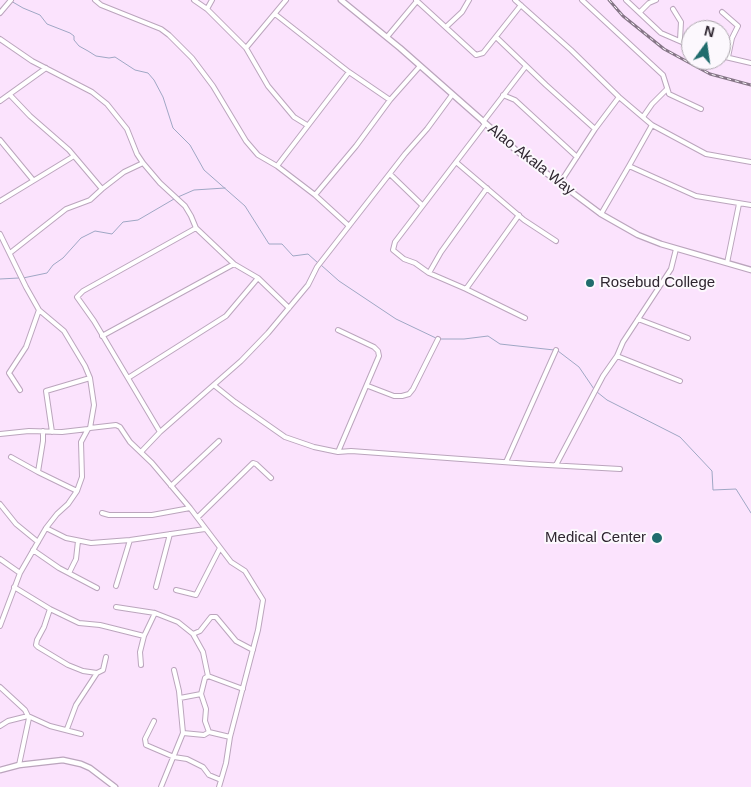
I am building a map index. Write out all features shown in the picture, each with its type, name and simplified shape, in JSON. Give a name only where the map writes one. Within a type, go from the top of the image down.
[{"type":"street","points":[[0,13],[11,0]]},
{"type":"street","points":[[95,0],[161,29],[173,39],[192,58],[213,86],[246,141],[258,154],[315,195],[349,226]]},
{"type":"street","points":[[194,0],[207,9],[246,48],[268,86],[294,117],[308,125]]},
{"type":"street","points":[[207,9],[212,0]]},
{"type":"street","points":[[246,48],[286,0]]},
{"type":"street","name":"Alao Akala Way","points":[[341,0],[387,36],[518,152],[601,214],[638,235],[676,249],[751,270]]},
{"type":"street","points":[[387,36],[416,0],[476,55],[483,53],[521,5]]},
{"type":"street","points":[[516,0],[619,97],[652,125],[706,154],[751,162]]},
{"type":"street","points":[[582,0],[663,75],[669,94],[701,109]]},
{"type":"street","points":[[626,0],[661,33],[680,40],[682,34],[681,22],[673,9]]},
{"type":"street","points":[[640,12],[648,3],[656,0]]},
{"type":"street","points":[[446,27],[462,12],[465,1]]},
{"type":"street","points":[[722,12],[738,26],[731,43]]},
{"type":"street","points":[[275,14],[349,72],[390,100]]},
{"type":"street","points":[[496,37],[595,129]]},
{"type":"street","points":[[0,39],[32,61],[92,92],[107,104],[127,129],[137,154],[143,163],[152,175],[188,211],[196,228],[234,264],[258,278],[289,308]]},
{"type":"street","points":[[731,58],[751,64]]},
{"type":"street","points":[[315,195],[356,146],[390,100],[420,66]]},
{"type":"street","points":[[525,318],[429,273],[415,263],[400,256],[393,247],[422,205],[526,66]]},
{"type":"street","points":[[0,101],[46,68]]},
{"type":"street","points":[[277,166],[349,72]]},
{"type":"street","points":[[643,117],[652,104],[667,89]]},
{"type":"street","points":[[10,94],[14,100],[69,150],[102,188]]},
{"type":"street","points":[[140,452],[160,432],[241,362],[268,333],[311,280],[325,256],[452,95]]},
{"type":"street","points":[[503,95],[515,100],[577,157]]},
{"type":"street","points":[[560,183],[595,129],[619,97]]},
{"type":"street","points":[[601,214],[652,125]]},
{"type":"street","points":[[0,140],[33,180]]},
{"type":"street","points":[[135,166],[138,158],[137,154]]},
{"type":"street","points":[[0,201],[73,155]]},
{"type":"street","points":[[456,162],[519,215],[556,241]]},
{"type":"street","points":[[10,253],[66,209],[90,200],[102,188],[135,166],[143,163]]},
{"type":"street","points":[[629,166],[688,194],[703,199],[751,206]]},
{"type":"street","points":[[390,174],[422,205]]},
{"type":"street","points":[[429,273],[441,252],[487,188]]},
{"type":"street","points":[[727,263],[739,204]]},
{"type":"street","points":[[466,289],[519,215]]},
{"type":"street","points":[[160,432],[77,297],[196,228]]},
{"type":"street","points":[[0,234],[39,310],[64,331],[85,366],[90,378],[94,405],[89,428],[81,442],[82,477],[77,491],[68,504],[56,514],[33,550],[20,573],[0,626]]},
{"type":"street","points":[[556,465],[603,376],[671,269],[676,249]]},
{"type":"street","points":[[102,336],[234,264]]},
{"type":"street","points":[[128,378],[226,316],[258,278]]},
{"type":"street","points":[[20,390],[9,373],[26,347],[39,310]]},
{"type":"street","points":[[638,319],[688,338]]},
{"type":"street","points":[[338,330],[378,351],[379,359],[338,452]]},
{"type":"street","points":[[368,386],[394,396],[409,394],[413,390],[438,339]]},
{"type":"street","points":[[506,462],[556,350]]},
{"type":"street","points":[[617,356],[680,380]]},
{"type":"street","points":[[52,432],[46,391],[90,378]]},
{"type":"street","points":[[215,386],[285,437],[304,445],[338,452],[351,451],[620,468]]},
{"type":"street","points":[[0,434],[43,431],[62,432],[118,426],[130,442],[198,517],[231,562],[245,571],[263,600],[258,630],[219,787]]},
{"type":"street","points":[[38,472],[43,431]]},
{"type":"street","points":[[171,486],[219,441]]},
{"type":"street","points":[[11,457],[77,491]]},
{"type":"street","points":[[198,517],[252,464],[256,464],[271,478]]},
{"type":"street","points":[[0,504],[16,524],[38,542]]},
{"type":"street","points":[[102,514],[152,515],[190,508]]},
{"type":"street","points":[[46,528],[66,538],[91,543],[130,540],[205,529]]},
{"type":"street","points":[[156,587],[170,534]]},
{"type":"street","points":[[116,586],[130,540]]},
{"type":"street","points":[[68,574],[76,559],[78,541]]},
{"type":"street","points":[[176,590],[196,595],[220,548]]},
{"type":"street","points":[[33,550],[68,574],[97,588]]},
{"type":"street","points":[[0,559],[20,573]]},
{"type":"street","points":[[14,587],[50,609],[79,623],[100,625],[144,636]]},
{"type":"street","points":[[116,607],[156,613],[178,622],[193,634],[203,652],[208,676]]},
{"type":"street","points":[[50,609],[37,640],[37,646],[68,665],[83,671],[97,673]]},
{"type":"street","points":[[141,665],[140,652],[144,636],[156,613]]},
{"type":"street","points":[[193,634],[200,631],[211,618],[216,617],[236,641],[253,650]]},
{"type":"street","points":[[67,729],[76,705],[97,673],[103,670],[106,658]]},
{"type":"street","points":[[161,787],[183,733],[180,698],[174,670]]},
{"type":"street","points":[[208,676],[243,689]]},
{"type":"street","points":[[208,676],[204,678],[201,694],[206,709],[205,721],[208,732]]},
{"type":"street","points":[[0,687],[25,710],[28,716],[29,722],[18,765]]},
{"type":"street","points":[[180,698],[201,694]]},
{"type":"street","points":[[0,724],[28,716],[50,726],[81,734]]},
{"type":"street","points":[[154,721],[144,743],[174,758],[187,759],[203,767],[209,775],[221,780]]},
{"type":"street","points":[[183,733],[204,735],[208,732],[230,737]]},
{"type":"street","points":[[0,770],[18,765],[52,760],[72,761],[90,768],[115,787]]},
{"type":"waterway","points":[[11,1],[40,15],[47,24],[70,33],[74,36],[74,40],[79,46],[96,56],[115,57],[135,70],[148,73],[163,97],[173,128],[190,145],[204,170],[245,206],[269,244],[282,244],[293,256],[308,254],[318,263]]},
{"type":"waterway","points":[[178,197],[194,190],[225,188]]},
{"type":"waterway","points":[[23,278],[47,273],[81,238],[95,231],[112,234],[123,222],[138,220],[174,199]]},
{"type":"waterway","points":[[321,265],[339,281],[396,319],[438,339],[464,339],[488,336],[500,344],[554,350]]},
{"type":"waterway","points":[[0,279],[19,278]]},
{"type":"waterway","points":[[558,351],[579,367],[594,389]]},
{"type":"waterway","points":[[597,392],[607,400],[680,437],[712,471],[713,490],[736,489],[751,513]]},
{"type":"railway","points":[[609,0],[623,16],[664,49],[710,74],[751,85]]},
{"type":"place","name":"Rosebud College","points":[[590,283]]},
{"type":"place","name":"Medical Center","points":[[657,538]]}]
